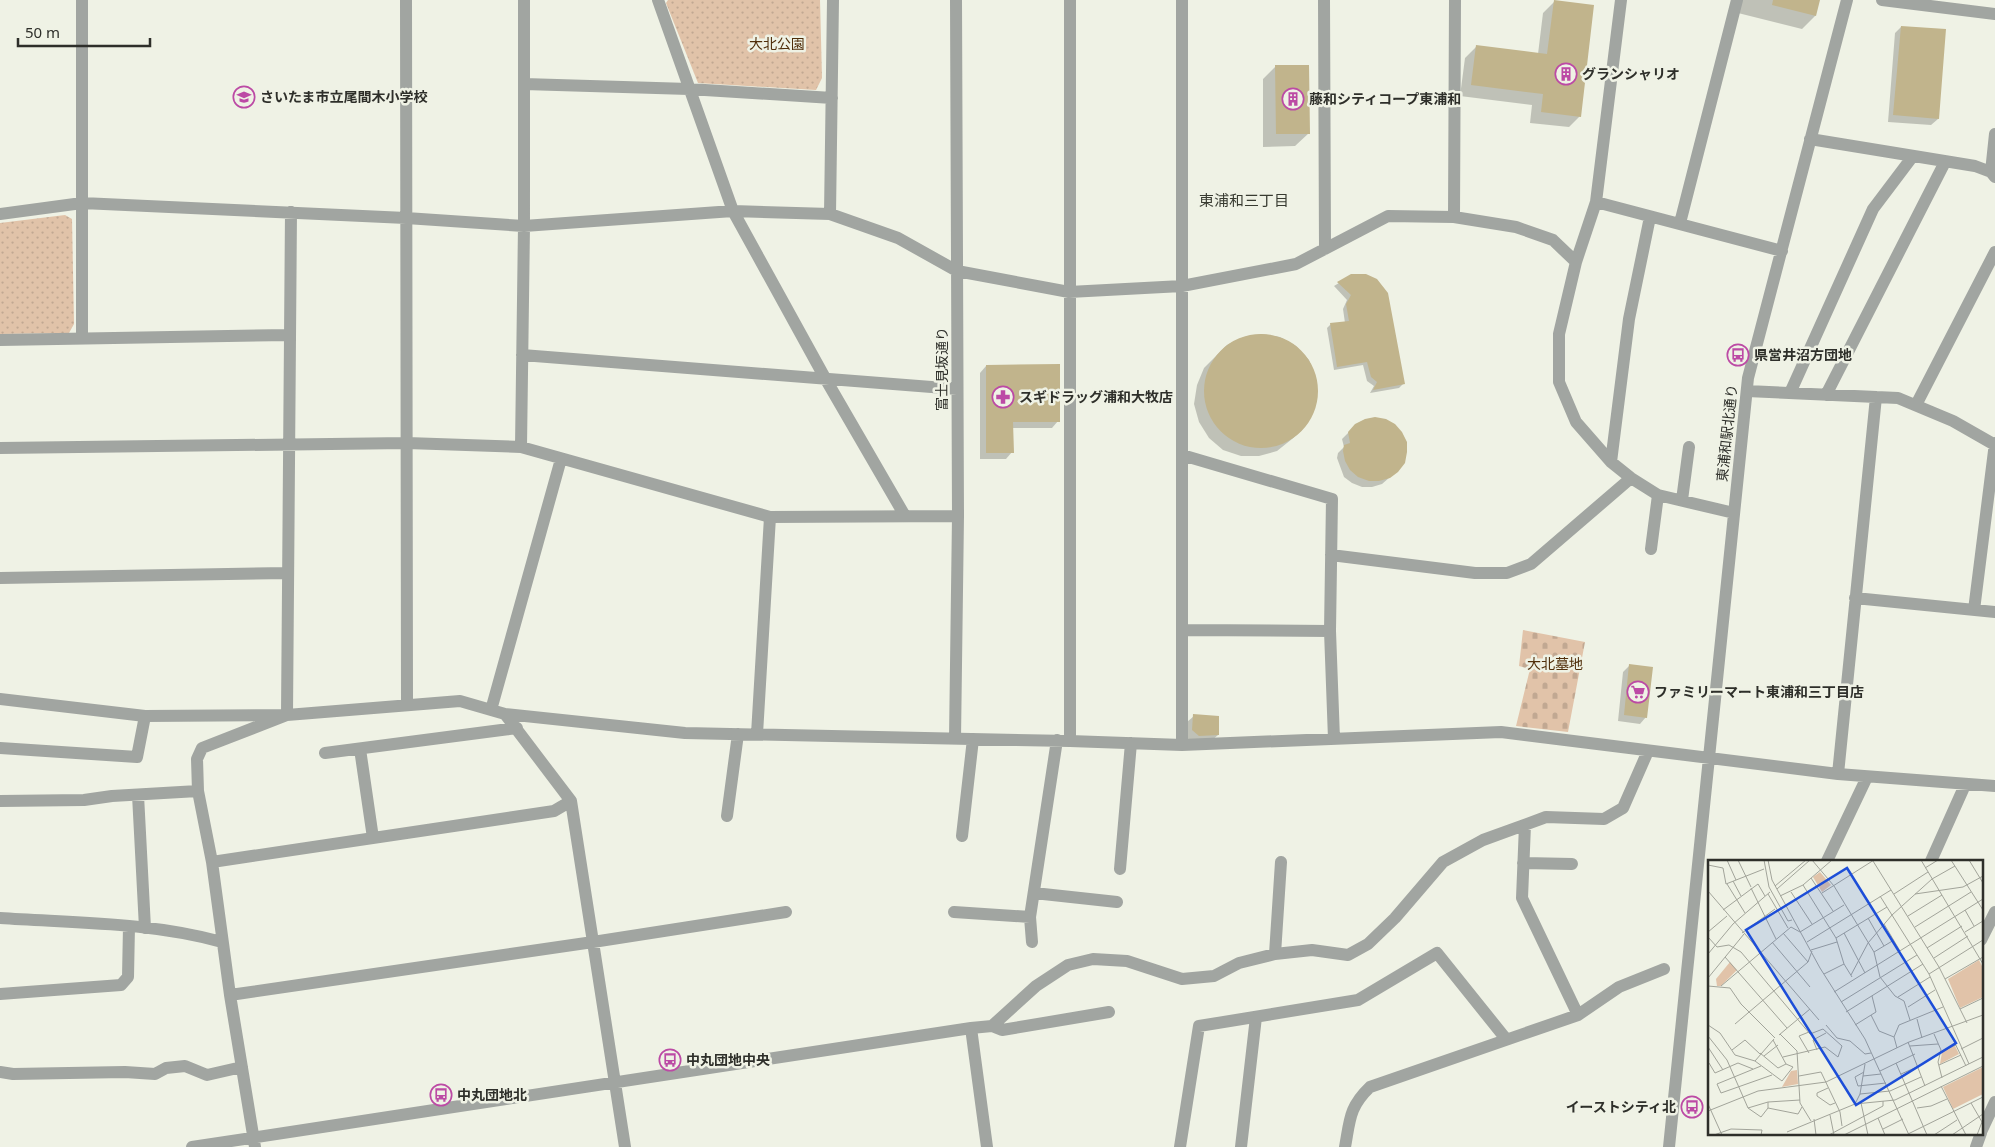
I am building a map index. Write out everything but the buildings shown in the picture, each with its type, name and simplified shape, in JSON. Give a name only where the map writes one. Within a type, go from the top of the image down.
[{"type":"street","points":[[82,0],[82,339]]},
{"type":"street","points":[[406,0],[407,705]]},
{"type":"street","points":[[521,447],[524,226],[524,0]]},
{"type":"street","points":[[658,0],[733,211],[904,516]]},
{"type":"street","points":[[830,214],[833,0]]},
{"type":"street","name":"富士見坂通り","points":[[955,738],[958,516],[956,0]]},
{"type":"street","points":[[1070,0],[1070,740]]},
{"type":"street","points":[[1182,0],[1182,745]]},
{"type":"street","points":[[1324,0],[1325,249]]},
{"type":"street","points":[[1454,217],[1455,0]]},
{"type":"street","points":[[1621,0],[1596,202],[1576,262],[1559,334],[1559,382],[1576,422],[1611,462],[1631,478],[1658,496],[1734,513]]},
{"type":"street","points":[[1680,223],[1737,0]]},
{"type":"street","name":"東浦和駅北通り","points":[[1669,1147],[1704,860],[1710,759],[1748,378],[1847,0]]},
{"type":"street","points":[[1882,0],[1995,14]]},
{"type":"street","points":[[524,84],[690,89],[832,98]]},
{"type":"street","points":[[1810,139],[1975,166],[1993,175],[1995,134]]},
{"type":"street","points":[[1790,393],[1874,209],[1913,156]]},
{"type":"street","points":[[1826,395],[1945,162]]},
{"type":"street","points":[[1596,202],[1782,251]]},
{"type":"street","points":[[0,214],[82,203],[291,212],[524,226],[733,211],[830,214],[898,238],[957,271],[1069,292],[1182,286],[1296,264],[1388,216],[1454,217],[1516,227],[1553,240],[1576,262]]},
{"type":"street","points":[[287,715],[291,212]]},
{"type":"street","points":[[1611,462],[1629,319],[1650,217]]},
{"type":"street","points":[[1916,405],[1995,252]]},
{"type":"street","points":[[0,340],[290,335]]},
{"type":"street","points":[[522,355],[958,388]]},
{"type":"street","points":[[1747,391],[1898,398],[1953,421],[1995,444],[1974,610]]},
{"type":"street","points":[[1838,774],[1876,397]]},
{"type":"street","points":[[0,448],[407,443],[521,447],[770,517],[958,516]]},
{"type":"street","points":[[1682,500],[1689,447]]},
{"type":"street","points":[[1182,455],[1332,500],[1330,631],[1334,739]]},
{"type":"street","points":[[491,710],[561,459]]},
{"type":"street","points":[[1331,555],[1474,573],[1507,573],[1531,564],[1631,478]]},
{"type":"street","points":[[1651,549],[1658,496]]},
{"type":"street","points":[[757,734],[770,517]]},
{"type":"street","points":[[0,578],[288,573]]},
{"type":"street","points":[[1855,598],[1995,612]]},
{"type":"street","points":[[1182,630],[1330,631]]},
{"type":"street","points":[[0,699],[145,716],[287,715],[460,701],[506,714],[685,733],[1070,740],[1182,745],[1502,732],[1838,774],[1995,786]]},
{"type":"street","points":[[506,714],[571,801],[625,1147]]},
{"type":"street","points":[[254,1142],[222,942],[212,862],[198,792],[197,759],[202,748],[287,715]]},
{"type":"street","points":[[0,748],[137,757],[145,716]]},
{"type":"street","points":[[325,753],[516,728]]},
{"type":"street","points":[[727,816],[738,734]]},
{"type":"street","points":[[962,836],[973,739]]},
{"type":"street","points":[[1032,942],[1030,917],[1057,740]]},
{"type":"street","points":[[1120,868],[1131,743]]},
{"type":"street","points":[[360,749],[373,838]]},
{"type":"street","points":[[992,1026],[1036,986],[1068,965],[1093,959],[1127,960],[1182,978],[1214,976],[1239,963],[1275,954],[1312,950],[1348,955],[1375,938],[1395,918],[1443,862],[1483,840],[1546,818],[1604,819],[1623,808],[1648,751]]},
{"type":"street","points":[[1827,860],[1867,777]]},
{"type":"street","points":[[1931,860],[1966,784]]},
{"type":"street","points":[[0,801],[84,800],[112,796],[198,792]]},
{"type":"street","points":[[138,795],[146,928]]},
{"type":"street","points":[[212,862],[554,810],[571,801]]},
{"type":"street","points":[[1525,825],[1522,898],[1578,1015]]},
{"type":"street","points":[[1275,954],[1281,862]]},
{"type":"street","points":[[1523,863],[1572,864]]},
{"type":"street","points":[[1034,893],[1117,902]]},
{"type":"street","points":[[230,995],[786,912]]},
{"type":"street","points":[[954,912],[1030,917]]},
{"type":"street","points":[[1982,938],[1995,912]]},
{"type":"street","points":[[0,918],[129,926],[191,933],[222,942]]},
{"type":"street","points":[[0,994],[121,985],[128,977],[129,926]]},
{"type":"street","points":[[1180,1147],[1199,1026],[1358,1000],[1437,953],[1506,1039]]},
{"type":"street","points":[[1345,1147],[1350,1114],[1358,1098],[1370,1087],[1578,1015],[1619,988],[1664,970]]},
{"type":"street","points":[[192,1147],[254,1142],[615,1083],[970,1028],[992,1026],[1002,1030],[1109,1012]]},
{"type":"street","points":[[1241,1147],[1256,1017]]},
{"type":"street","points":[[970,1028],[987,1147]]},
{"type":"street","points":[[0,1072],[13,1074],[125,1072],[155,1074],[166,1068],[185,1066],[207,1074],[242,1067]]},
{"type":"street","points":[[1982,1128],[1995,1102]]},
{"type":"green space","name":"大北公園","points":[[668,0],[820,0],[822,78],[816,90],[698,83],[666,3]]},
{"type":"green space","points":[[65,215],[72,219],[74,324],[69,333],[0,334],[0,223]]},
{"type":"green space","name":"大北墓地","points":[[1523,630],[1585,642],[1568,732],[1516,726],[1530,669],[1519,666]]},
{"type":"place","name":"グランシャリオ","points":[[1566,74]]},
{"type":"place","name":"さいたま市立尾間木小学校","points":[[244,97]]},
{"type":"place","name":"藤和シティコープ東浦和","points":[[1293,99]]},
{"type":"place","name":"県営井沼方団地","points":[[1738,355]]},
{"type":"place","name":"スギドラッグ浦和大牧店","points":[[1003,397]]},
{"type":"place","name":"ファミリーマート東浦和三丁目店","points":[[1638,692]]},
{"type":"place","name":"中丸団地中央","points":[[670,1060]]},
{"type":"place","name":"中丸団地北","points":[[441,1095]]},
{"type":"place","name":"イーストシティ北","points":[[1692,1107]]},
{"type":"district","name":"東浦和三丁目","points":[[1244,201]]}]
